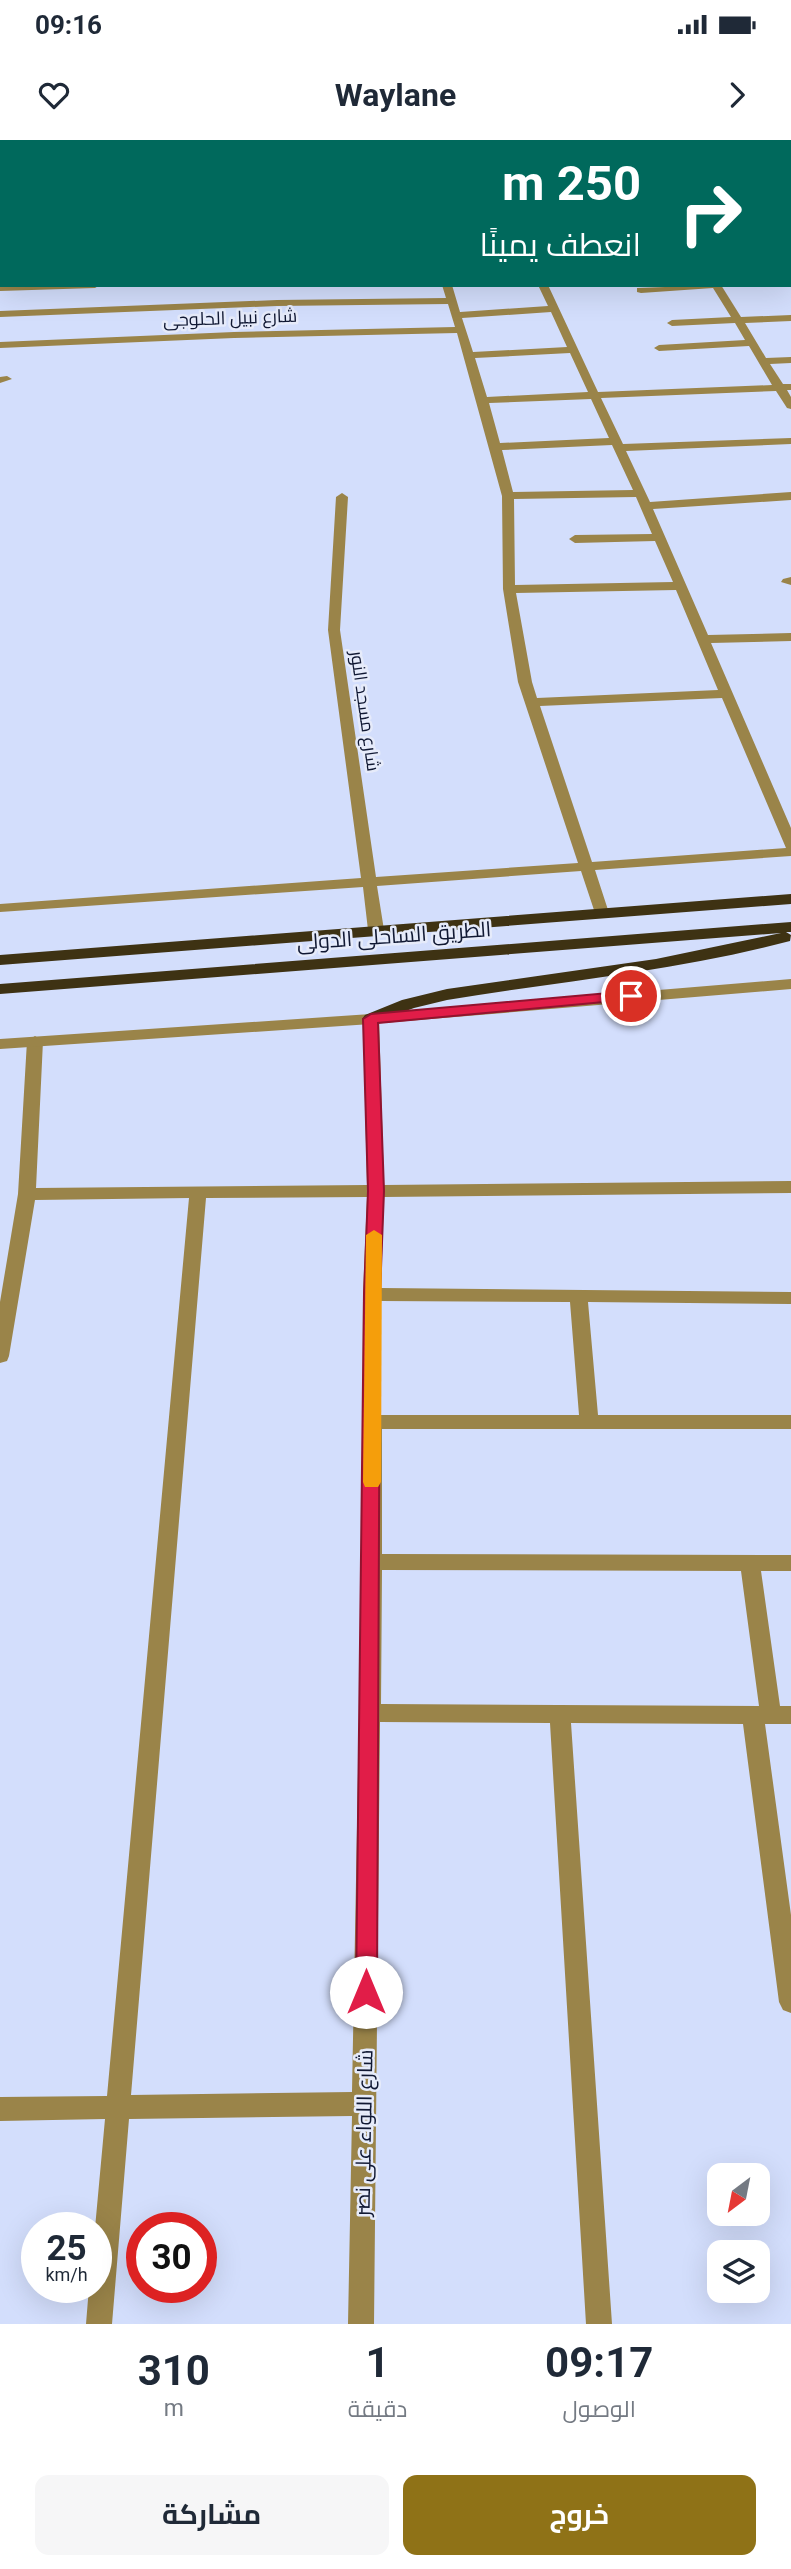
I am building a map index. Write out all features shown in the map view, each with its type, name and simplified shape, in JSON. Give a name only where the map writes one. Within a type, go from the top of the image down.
[{"type":"highway","name":"الطريق الساحلى الدولى","points":[[0,960],[791,899]]},
{"type":"highway","name":"الطريق الساحلى الدولى","points":[[0,989],[791,927]]},
{"type":"highway","points":[[371,1019],[407,1003],[428,998],[657,964],[791,935]]},
{"type":"street","points":[[0,288],[30,287]]},
{"type":"street","points":[[61,287],[61,312]]},
{"type":"street","points":[[448,287],[483,400],[508,496],[509,589],[517,649],[531,702],[602,913]]},
{"type":"street","points":[[544,287],[646,506],[791,845]]},
{"type":"street","points":[[641,290],[685,287]]},
{"type":"street","points":[[715,287],[763,361],[785,388],[791,407]]},
{"type":"street","points":[[0,314],[61,312],[353,317],[452,301]]},
{"type":"street","points":[[456,315],[554,309]]},
{"type":"street","name":"شارع نبيل الحلوجى","points":[[0,345],[353,317],[461,330]]},
{"type":"street","points":[[672,323],[791,318]]},
{"type":"street","points":[[659,348],[752,343]]},
{"type":"street","points":[[469,355],[574,351]]},
{"type":"street","points":[[763,361],[791,360]]},
{"type":"street","points":[[483,400],[785,388]]},
{"type":"street","points":[[495,447],[791,441]]},
{"type":"street","points":[[508,496],[640,493]]},
{"type":"street","points":[[646,506],[791,496]]},
{"type":"street","name":"شارع مسجد النور","points":[[342,497],[334,630],[376,930]]},
{"type":"street","points":[[575,539],[659,537]]},
{"type":"street","points":[[509,589],[680,586]]},
{"type":"street","points":[[702,639],[791,637]]},
{"type":"street","points":[[531,702],[726,694]]},
{"type":"street","points":[[0,908],[791,852]]},
{"type":"street","points":[[0,1044],[371,1019],[791,984]]},
{"type":"street","name":"شارع اللواء على نصر","points":[[361,2324],[372,1562],[372,1294],[376,1191],[371,1019]]},
{"type":"street","points":[[0,1356],[27,1194],[35,1041]]},
{"type":"street","points":[[27,1194],[791,1187]]},
{"type":"street","points":[[99,2324],[198,1193]]},
{"type":"street","points":[[372,1294],[791,1298]]},
{"type":"street","points":[[578,1296],[589,1422]]},
{"type":"street","points":[[372,1422],[791,1422]]},
{"type":"street","points":[[372,1562],[791,1563]]},
{"type":"street","points":[[750,1563],[772,1715],[791,2002]]},
{"type":"street","points":[[370,1713],[772,1715]]},
{"type":"street","points":[[560,1714],[599,2324]]},
{"type":"street","points":[[0,2109],[365,2104]]},
{"type":"slow traffic","points":[[372,1482],[374,1235]]},
{"type":"route","points":[[366,1992],[372,1562],[372,1294],[376,1191],[371,1019],[631,996]]}]
